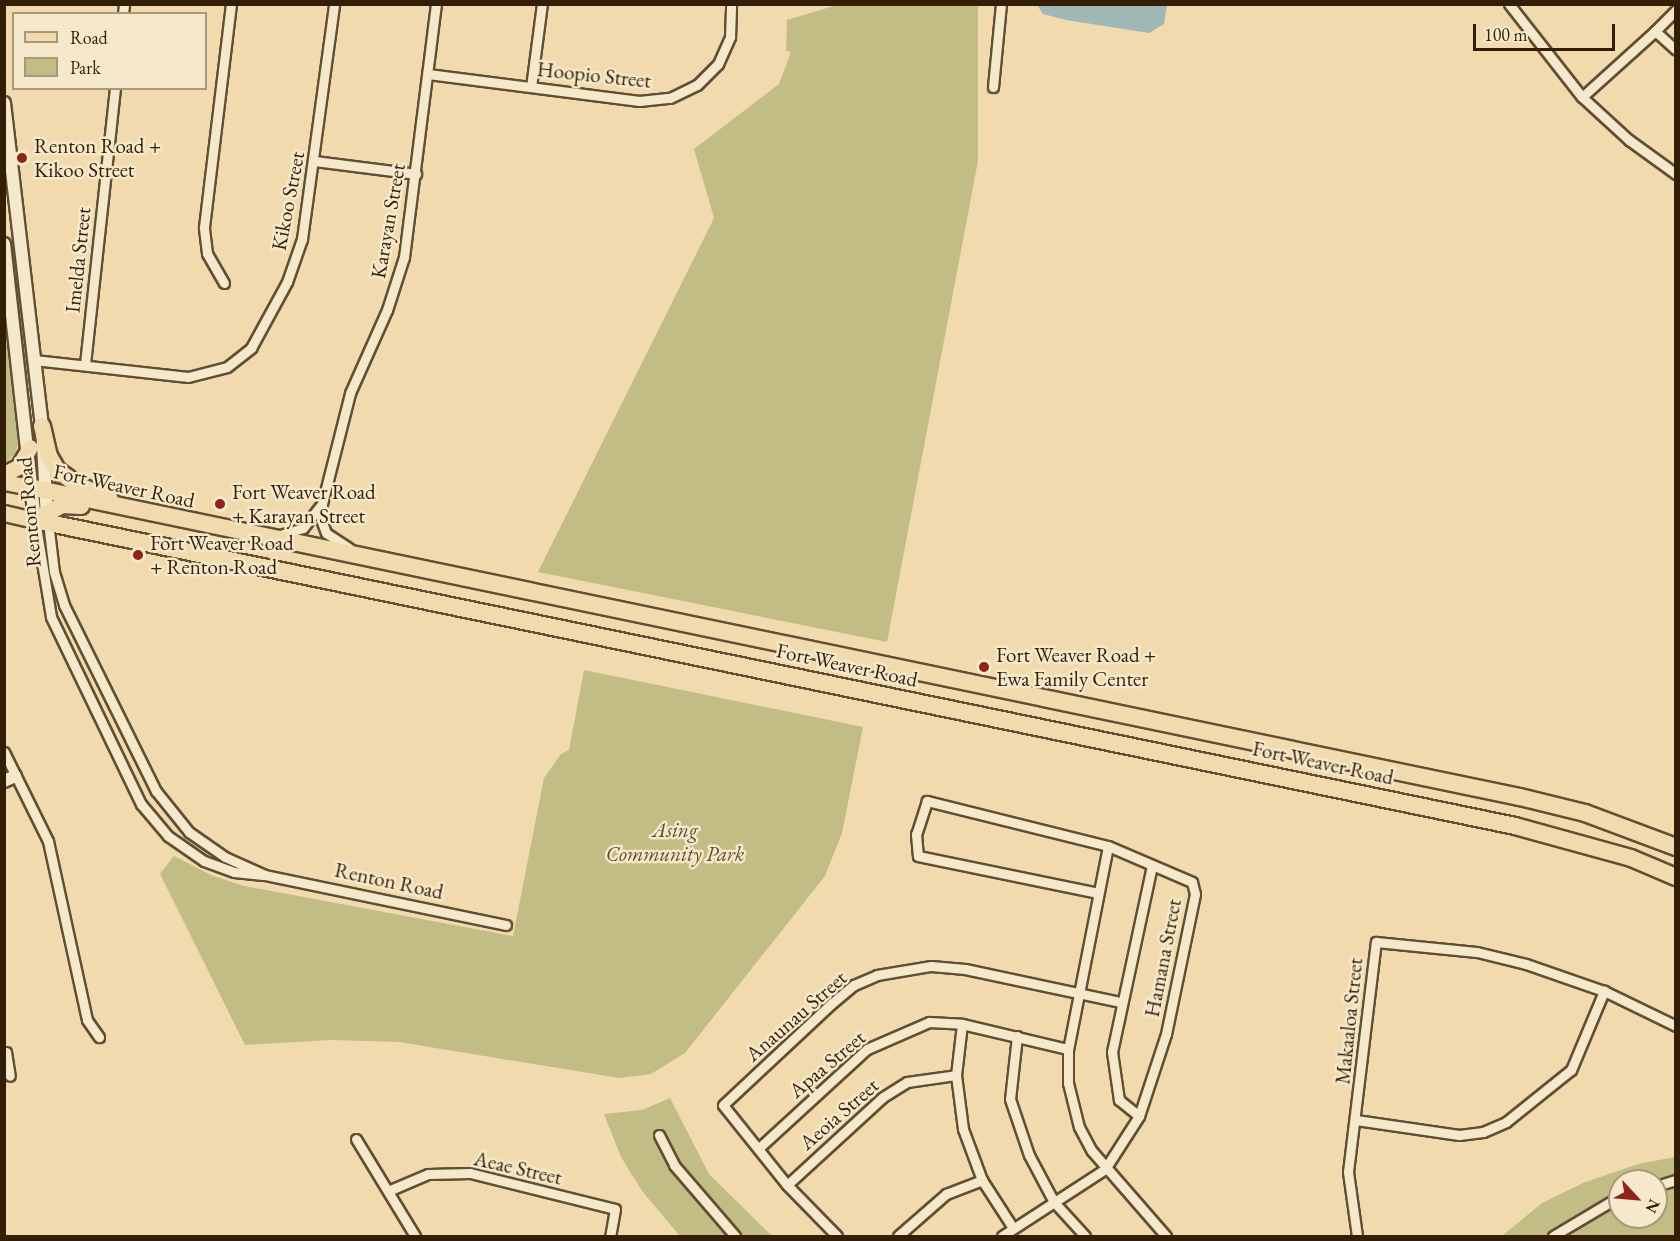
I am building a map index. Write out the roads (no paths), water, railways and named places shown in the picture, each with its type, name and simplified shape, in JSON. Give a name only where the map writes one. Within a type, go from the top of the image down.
[{"type":"highway","points":[[42,426],[49,456],[57,470],[76,484],[105,496],[119,508]]},
{"type":"highway","name":"Fort Weaver Road","points":[[39,490],[1520,797],[1585,813],[1676,847]]},
{"type":"highway","points":[[43,518],[68,504],[119,508]]},
{"type":"highway","name":"Fort Weaver Road","points":[[43,518],[881,696],[1515,826],[1631,858],[1676,877]]},
{"type":"main road","points":[[4,474],[18,467],[30,447]]},
{"type":"main road","name":"Fort Weaver Road","points":[[4,482],[39,490]]},
{"type":"main road","name":"Fort Weaver Road","points":[[4,513],[43,518]]},
{"type":"street","points":[[224,283],[207,254],[204,227],[231,4]]},
{"type":"street","name":"Kikoo Street","points":[[34,360],[188,377],[218,371],[243,355],[262,332],[294,267],[315,161],[334,4]]},
{"type":"street","name":"Karayan Street","points":[[366,558],[329,536],[321,519],[321,504],[352,387],[400,273],[416,174],[436,4]]},
{"type":"street","points":[[531,87],[542,4]]},
{"type":"street","name":"Hoopio Street","points":[[428,74],[639,101],[679,95],[705,79],[723,55],[732,27],[731,4]]},
{"type":"street","points":[[993,87],[1001,4]]},
{"type":"street","points":[[1509,4],[1582,97],[1629,140],[1676,174]]},
{"type":"street","points":[[1582,97],[1676,10]]},
{"type":"street","points":[[1655,31],[1676,50]]},
{"type":"street","name":"Imelda Street","points":[[85,364],[115,90]]},
{"type":"street","name":"Renton Road","points":[[4,103],[42,426],[39,490]]},
{"type":"street","points":[[315,161],[416,174]]},
{"type":"street","name":"Renton Road","points":[[4,244],[30,447],[43,518],[51,617],[141,804],[168,836],[204,861],[234,873],[265,875],[506,925]]},
{"type":"street","points":[[8,270],[23,268]]},
{"type":"street","name":"Karayan Street","points":[[264,538],[298,531],[321,504]]},
{"type":"street","name":"Renton Road","points":[[43,518],[60,595],[161,800],[200,841],[265,875]]},
{"type":"street","points":[[4,753],[10,779],[48,841],[87,1020],[99,1037]]},
{"type":"street","name":"Hamana Street","points":[[1002,1236],[1105,1169],[1139,1116],[1166,1034],[1195,894],[1192,882],[1108,846],[931,800],[923,810],[916,834],[918,856],[1098,893]]},
{"type":"street","points":[[1108,846],[1068,1049],[1068,1083],[1079,1127],[1105,1169],[1166,1236]]},
{"type":"street","points":[[1139,1116],[1119,1100],[1113,1078],[1112,1052],[1120,1002],[1152,865]]},
{"type":"street","name":"Makaaloa Street","points":[[1357,1236],[1348,1172],[1376,942],[1477,952],[1604,991],[1676,1026]]},
{"type":"street","name":"Anaunau Street","points":[[760,1147],[723,1105],[831,1004],[854,985],[877,975],[920,967],[953,968],[1120,1002]]},
{"type":"street","points":[[1356,1120],[1459,1135],[1483,1132],[1506,1122],[1571,1070],[1604,991]]},
{"type":"street","name":"Apaa Street","points":[[760,1147],[867,1048],[929,1022],[962,1024],[1068,1049]]},
{"type":"street","points":[[962,1024],[956,1075],[963,1129],[982,1180],[1013,1228]]},
{"type":"street","points":[[1017,1036],[1010,1100],[1029,1155],[1054,1202],[1085,1236]]},
{"type":"street","points":[[5,1050],[10,1076]]},
{"type":"street","name":"Aeoia Street","points":[[787,1185],[883,1097],[907,1083],[956,1075]]},
{"type":"street","points":[[660,1134],[674,1165],[716,1219],[735,1236]]},
{"type":"street","points":[[356,1139],[415,1236]]},
{"type":"street","points":[[760,1147],[787,1185],[837,1236]]},
{"type":"street","name":"Aeae Street","points":[[388,1191],[428,1174],[470,1173],[615,1209],[610,1236]]},
{"type":"street","points":[[898,1236],[945,1194],[982,1180]]},
{"type":"street","points":[[1553,1236],[1608,1203]]},
{"type":"water","points":[[1037,5],[1167,5],[1164,24],[1149,33],[1066,20],[1043,14]]},
{"type":"place","name":"Renton Road + Kikoo Street","points":[[22,158]]},
{"type":"place","name":"Fort Weaver Road + Karayan Street","points":[[220,504]]},
{"type":"place","name":"Fort Weaver Road + Renton Road","points":[[138,555]]},
{"type":"place","name":"Fort Weaver Road + Ewa Family Center","points":[[984,667]]},
{"type":"park label","name":"Asing Community Park","points":[[675,842]]}]
